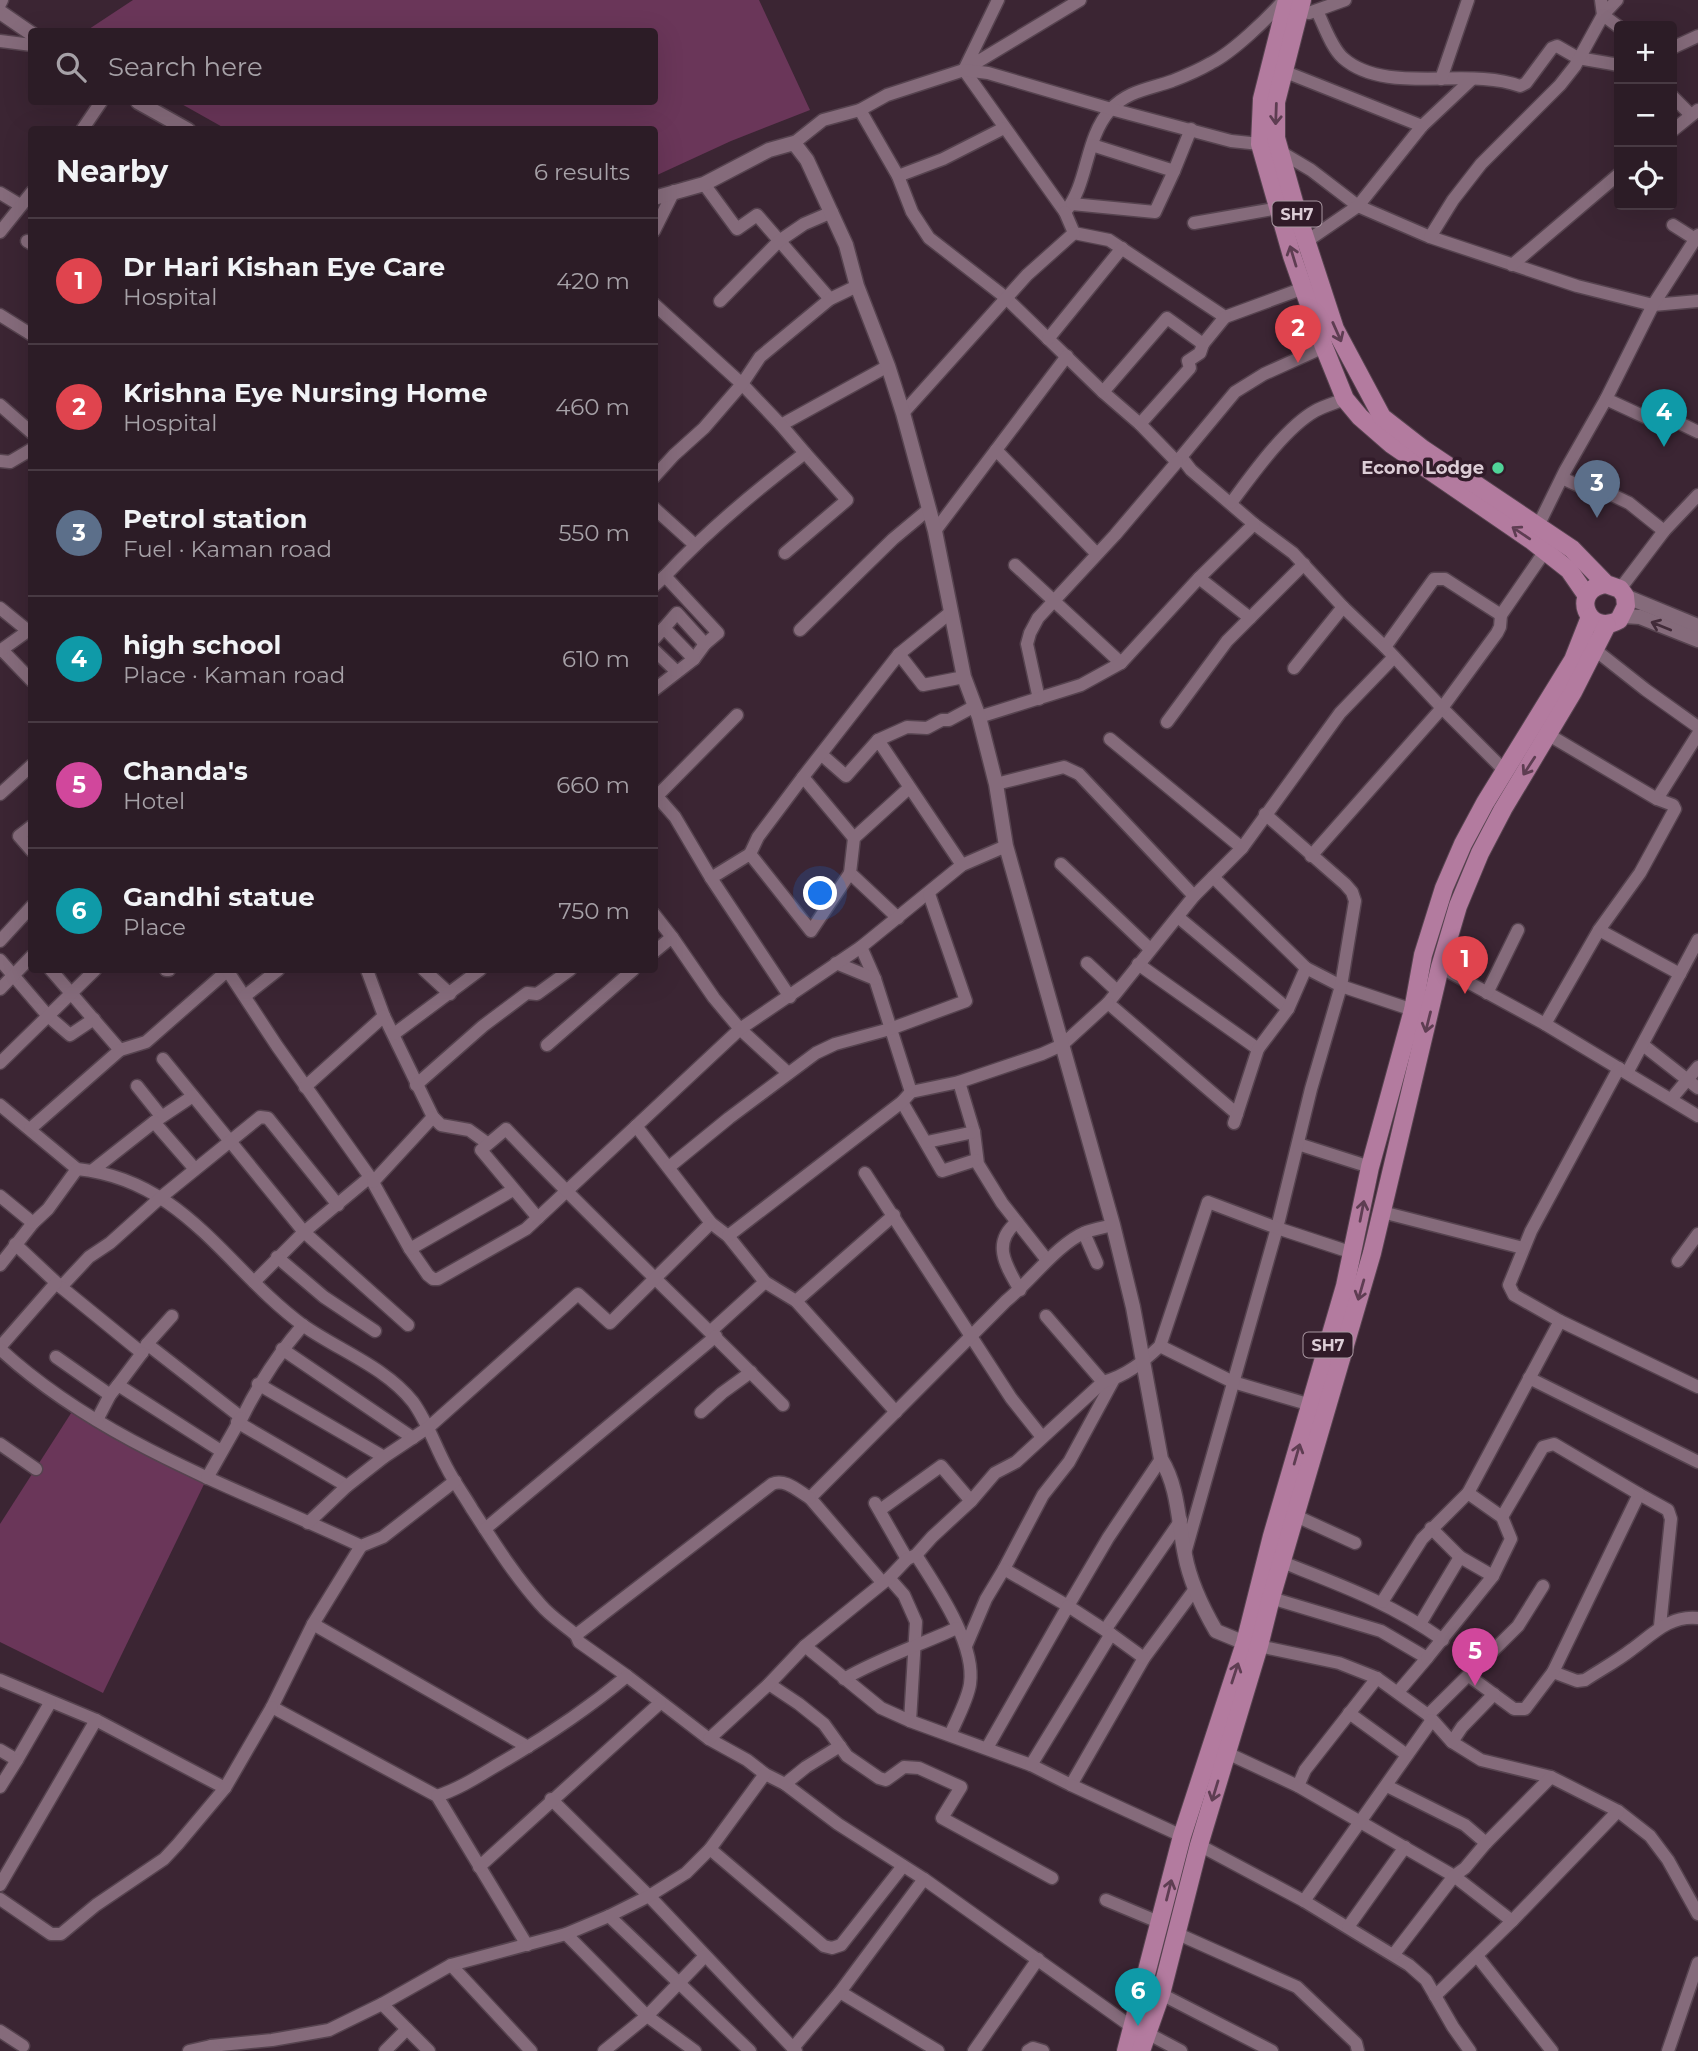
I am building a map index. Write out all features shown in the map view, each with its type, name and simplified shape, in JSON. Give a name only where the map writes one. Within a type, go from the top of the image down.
[{"type":"main road","name":"SH7","points":[[1126,2051],[1161,1994],[1178,1934],[1199,1845],[1227,1753],[1252,1644],[1272,1536],[1353,1253],[1370,1167],[1413,1010],[1423,955],[1444,888],[1463,844],[1504,770],[1573,660],[1590,617],[1586,611],[1587,596],[1569,570],[1391,444],[1360,417],[1345,399],[1304,288],[1260,144],[1262,99],[1285,0]]},
{"type":"main road","name":"SH7","points":[[1141,2051],[1140,2030],[1161,1923],[1182,1836],[1271,1598],[1296,1516],[1382,1212],[1440,967],[1458,906],[1480,853],[1509,799],[1549,734],[1594,649],[1626,606],[1617,590],[1578,554],[1423,449],[1382,417],[1335,329],[1279,151],[1275,120],[1283,71],[1306,9]]},
{"type":"main road","points":[[1587,596],[1594,587],[1617,590]]},
{"type":"main road","points":[[1590,617],[1597,623],[1615,620]]},
{"type":"street","points":[[964,70],[998,0]]},
{"type":"street","points":[[658,197],[704,184],[769,150],[794,143],[823,120],[860,110],[887,95],[964,70],[1080,0]]},
{"type":"street","points":[[1068,208],[1092,145],[1093,134],[1111,109],[1134,92],[1172,80],[1214,62],[1285,0]]},
{"type":"street","points":[[1345,0],[1306,9],[1341,57],[1375,76],[1495,79],[1520,86],[1526,83],[1556,46],[1578,58],[1614,64]]},
{"type":"street","points":[[1441,79],[1468,0]]},
{"type":"street","points":[[1601,0],[1603,15],[1614,23]]},
{"type":"street","points":[[1430,237],[1481,164],[1560,85],[1603,15],[1617,0]]},
{"type":"street","points":[[0,12],[28,31]]},
{"type":"street","points":[[1677,46],[1698,36]]},
{"type":"street","points":[[0,41],[28,44]]},
{"type":"street","points":[[964,70],[988,72],[1231,141],[1260,144]]},
{"type":"street","points":[[964,70],[1004,128],[1068,208],[1074,233]]},
{"type":"street","points":[[1283,71],[1422,126]]},
{"type":"street","points":[[1307,241],[1357,206],[1422,126],[1472,79]]},
{"type":"street","points":[[1677,100],[1694,112],[1677,127]]},
{"type":"street","points":[[85,126],[100,105]]},
{"type":"street","points":[[143,105],[181,126]]},
{"type":"street","points":[[860,110],[898,176],[912,212],[929,238],[1005,297],[1103,392],[1254,524],[1293,553],[1504,770]]},
{"type":"street","points":[[898,176],[943,159],[1004,128]]},
{"type":"street","points":[[1068,208],[1155,212],[1191,129]]},
{"type":"street","points":[[794,143],[807,160],[846,245],[857,286],[888,366],[929,509],[964,677],[977,712],[996,784],[1006,846],[1113,1225],[1133,1307],[1161,1459],[1167,1469],[1181,1520],[1185,1554],[1195,1590],[1216,1631],[1252,1644],[1339,1662],[1377,1678],[1430,1717],[1452,1742],[1481,1760],[1551,1777],[1618,1811],[1650,1836],[1668,1860],[1698,1914]]},
{"type":"street","points":[[1092,145],[1174,171]]},
{"type":"street","points":[[1279,151],[1311,170],[1357,206],[1430,237],[1577,286],[1653,305],[1698,301]]},
{"type":"street","points":[[1512,265],[1614,178]]},
{"type":"street","points":[[704,184],[737,229],[757,215],[830,299]]},
{"type":"street","points":[[658,223],[674,191]]},
{"type":"street","points":[[0,193],[20,205]]},
{"type":"street","points":[[0,232],[28,196]]},
{"type":"street","points":[[1194,223],[1279,208]]},
{"type":"street","points":[[720,301],[779,241],[804,224],[832,212]]},
{"type":"street","points":[[1538,526],[1653,305],[1697,237],[1673,225]]},
{"type":"street","points":[[902,413],[1005,297],[1074,233]]},
{"type":"street","points":[[1074,233],[1109,240],[1225,317]]},
{"type":"street","points":[[1048,339],[1122,248]]},
{"type":"street","points":[[658,473],[704,428],[742,384],[760,357],[830,299],[857,286]]},
{"type":"street","points":[[1140,424],[1190,368],[1188,361],[1200,353],[1203,344],[1225,317],[1304,288]]},
{"type":"street","points":[[658,307],[742,384],[782,425],[847,500],[785,553]]},
{"type":"street","points":[[0,315],[28,332]]},
{"type":"street","points":[[1103,392],[1167,318],[1203,344]]},
{"type":"street","points":[[1039,699],[1027,644],[1038,618],[1115,535],[1235,392],[1264,374],[1324,347]]},
{"type":"street","points":[[935,531],[1068,356]]},
{"type":"street","points":[[782,425],[888,366]]},
{"type":"street","points":[[1231,503],[1266,457],[1293,429],[1314,412],[1345,399]]},
{"type":"street","points":[[1606,399],[1646,417],[1667,417],[1698,432]]},
{"type":"street","points":[[0,405],[28,430]]},
{"type":"street","points":[[996,450],[1096,553]]},
{"type":"street","points":[[0,461],[10,462],[28,451]]},
{"type":"street","points":[[658,582],[760,487],[805,453]]},
{"type":"street","points":[[1562,478],[1629,503],[1664,531]]},
{"type":"street","points":[[1698,495],[1664,531],[1617,590],[1698,626]]},
{"type":"street","points":[[800,630],[893,539],[929,509]]},
{"type":"street","points":[[658,512],[695,545]]},
{"type":"street","points":[[822,755],[846,775],[878,740],[907,727],[927,728],[942,720],[1039,699],[1081,685],[1121,663],[1199,578],[1254,524]]},
{"type":"street","points":[[1311,856],[1442,708],[1497,633],[1501,615],[1545,551]]},
{"type":"street","points":[[1167,722],[1227,641],[1304,564]]},
{"type":"street","points":[[1015,565],[1121,663]]},
{"type":"street","points":[[658,687],[694,659],[718,633],[665,576]]},
{"type":"street","points":[[1199,578],[1250,618]]},
{"type":"street","points":[[728,1236],[902,1102],[911,1092],[959,1082],[1062,1045],[1108,1003],[1194,896],[1242,848],[1340,713],[1390,652],[1434,579],[1445,579],[1501,615]]},
{"type":"street","points":[[1294,668],[1343,607]]},
{"type":"street","points":[[0,608],[28,628]]},
{"type":"street","points":[[711,878],[750,854],[758,837],[899,654],[951,612]]},
{"type":"street","points":[[658,635],[677,613],[705,644]]},
{"type":"street","points":[[1615,620],[1640,617],[1698,640]]},
{"type":"street","points":[[664,628],[694,659]]},
{"type":"street","points":[[28,630],[1,650],[28,677]]},
{"type":"street","points":[[1594,649],[1698,727]]},
{"type":"street","points":[[658,654],[676,671]]},
{"type":"street","points":[[899,654],[923,685],[964,677]]},
{"type":"street","points":[[658,792],[737,715]]},
{"type":"street","points":[[1545,1024],[1599,930],[1640,873],[1675,809],[1673,805],[1657,799],[1549,734]]},
{"type":"street","points":[[1657,799],[1698,734]]},
{"type":"street","points":[[1110,739],[1242,848]]},
{"type":"street","points":[[878,740],[962,865]]},
{"type":"street","points":[[996,784],[1064,767],[1071,769],[1079,774],[1194,896]]},
{"type":"street","points":[[0,794],[28,769]]},
{"type":"street","points":[[803,777],[854,838]]},
{"type":"street","points":[[750,854],[811,931],[850,873],[854,838],[909,788]]},
{"type":"street","points":[[658,796],[675,817],[711,878],[790,997]]},
{"type":"street","points":[[1185,1554],[1277,1228],[1311,1089],[1341,986],[1355,901],[1345,884],[1265,814]]},
{"type":"street","points":[[28,829],[19,836],[28,846]]},
{"type":"street","points":[[229,973],[305,1087],[372,1179],[410,1249],[428,1275],[438,1279],[526,1228],[740,1030],[862,947],[962,865],[1006,846]]},
{"type":"street","points":[[1061,864],[1150,949]]},
{"type":"street","points":[[850,873],[898,918]]},
{"type":"street","points":[[1213,877],[1306,968],[1341,986],[1413,1010]]},
{"type":"street","points":[[669,1167],[816,1053],[835,1044],[890,1029],[966,1001],[929,894]]},
{"type":"street","points":[[0,941],[28,910]]},
{"type":"street","points":[[1178,917],[1288,1009]]},
{"type":"street","points":[[658,919],[740,1030],[788,1073]]},
{"type":"street","points":[[1487,993],[1518,930]]},
{"type":"street","points":[[1599,930],[1679,974]]},
{"type":"street","points":[[658,949],[672,937]]},
{"type":"street","points":[[1698,940],[1643,1045],[1623,1070],[1528,1239],[1509,1285],[1514,1294],[1560,1321],[1698,1387]]},
{"type":"street","points":[[862,947],[911,1092]]},
{"type":"street","points":[[0,960],[48,1016],[70,1035],[94,1019]]},
{"type":"street","points":[[0,989],[28,960]]},
{"type":"street","points":[[836,963],[875,979]]},
{"type":"street","points":[[1087,963],[1116,991]]},
{"type":"street","points":[[1138,964],[1258,1049]]},
{"type":"street","points":[[1440,967],[1545,1024],[1698,1116]]},
{"type":"street","points":[[1108,1003],[1235,1118],[1258,1049],[1288,1009],[1306,968]]},
{"type":"street","points":[[54,973],[120,1050]]},
{"type":"street","points":[[1,1060],[91,973]]},
{"type":"street","points":[[30,1129],[120,1050],[146,1042],[224,973]]},
{"type":"street","points":[[245,996],[274,973]]},
{"type":"street","points":[[368,973],[384,1016],[433,1117],[441,1125],[469,1130],[487,1143]]},
{"type":"street","points":[[427,973],[450,994]]},
{"type":"street","points":[[394,1034],[476,973]]},
{"type":"street","points":[[416,1085],[483,1026],[527,993],[537,994],[566,973]]},
{"type":"street","points":[[547,1045],[630,973]]},
{"type":"street","points":[[305,1087],[384,1016]]},
{"type":"street","points":[[1643,1045],[1693,1084]]},
{"type":"street","points":[[163,1059],[304,1232],[408,1325]]},
{"type":"street","points":[[1672,1098],[1693,1084],[1698,1067]]},
{"type":"street","points":[[959,1082],[974,1132],[976,1160],[1002,1203],[1048,1260]]},
{"type":"street","points":[[137,1086],[194,1168]]},
{"type":"street","points":[[93,1170],[158,1119],[193,1096]]},
{"type":"street","points":[[902,1102],[942,1171],[976,1160]]},
{"type":"street","points":[[0,1105],[78,1169],[93,1170],[144,1188],[189,1217],[254,1282],[303,1325],[385,1376],[411,1401],[429,1427],[447,1469],[502,1555],[540,1605],[576,1635],[579,1642],[709,1739],[785,1784],[838,1824],[924,1880],[1140,2030],[1181,2051]]},
{"type":"street","points":[[338,1205],[268,1118],[260,1117],[194,1168],[110,1243],[89,1257],[59,1285],[1,1353],[75,1407],[143,1448],[361,1546]]},
{"type":"street","points":[[254,1282],[304,1232],[372,1179],[433,1117]]},
{"type":"street","points":[[636,1126],[711,1223],[728,1236],[765,1282],[796,1301],[896,1412]]},
{"type":"street","points":[[538,1218],[481,1150],[506,1129],[566,1192],[783,1405]]},
{"type":"street","points":[[927,1142],[974,1132]]},
{"type":"street","points":[[1298,1144],[1370,1167]]},
{"type":"street","points":[[0,1265],[78,1169]]},
{"type":"street","points":[[865,1172],[1011,1398],[1042,1437]]},
{"type":"street","points":[[410,1249],[513,1190]]},
{"type":"street","points":[[0,1196],[33,1223]]},
{"type":"street","points":[[709,1739],[769,1684],[805,1646],[912,1557],[971,1501],[995,1473],[1016,1462],[1108,1381],[1142,1363],[1160,1346],[1208,1202],[1353,1253]]},
{"type":"street","points":[[1382,1212],[1528,1239]]},
{"type":"street","points":[[796,1301],[894,1215]]},
{"type":"street","points":[[1017,1222],[1009,1228],[1001,1246],[1007,1268],[1020,1290]]},
{"type":"street","points":[[308,1523],[347,1486],[429,1427],[578,1294],[610,1323],[711,1223]]},
{"type":"street","points":[[810,1498],[1048,1260],[1084,1233],[1113,1225]]},
{"type":"street","points":[[1084,1233],[1097,1263]]},
{"type":"street","points":[[1678,1261],[1698,1234]]},
{"type":"street","points":[[15,1244],[59,1285],[239,1420],[347,1486]]},
{"type":"street","points":[[277,1257],[324,1297],[375,1331]]},
{"type":"street","points":[[485,1528],[713,1334],[765,1282]]},
{"type":"street","points":[[97,1420],[114,1390],[144,1348],[172,1316]]},
{"type":"street","points":[[1046,1316],[1108,1381]]},
{"type":"street","points":[[1382,1602],[1431,1528],[1468,1493],[1560,1321]]},
{"type":"street","points":[[207,1478],[258,1384],[282,1349],[303,1325]]},
{"type":"street","points":[[1160,1346],[1233,1382],[1311,1405]]},
{"type":"street","points":[[282,1349],[413,1438]]},
{"type":"street","points":[[56,1357],[220,1451]]},
{"type":"street","points":[[701,1412],[751,1372]]},
{"type":"street","points":[[1529,1378],[1698,1462]]},
{"type":"street","points":[[966,1646],[986,1600],[1043,1496],[1075,1451],[1108,1381]]},
{"type":"street","points":[[258,1384],[384,1457]]},
{"type":"street","points":[[0,1444],[36,1469]]},
{"type":"street","points":[[1502,1517],[1543,1447],[1554,1444],[1668,1510],[1671,1519],[1660,1626]]},
{"type":"street","points":[[987,1748],[1108,1538],[1161,1459]]},
{"type":"street","points":[[950,1735],[970,1684],[966,1646],[949,1606],[877,1506],[941,1466],[971,1501]]},
{"type":"street","points":[[0,1899],[51,1934],[61,1934],[96,1905],[164,1859],[225,1788],[272,1707],[313,1624],[361,1546],[383,1537],[455,1481]]},
{"type":"street","points":[[576,1635],[779,1481],[810,1498],[886,1580],[904,1595],[916,1622],[910,1721]]},
{"type":"street","points":[[1398,1692],[1493,1576],[1511,1539],[1502,1517],[1468,1493]]},
{"type":"street","points":[[1469,1676],[1514,1709],[1521,1710],[1553,1671],[1639,1494]]},
{"type":"street","points":[[1296,1516],[1355,1543]]},
{"type":"street","points":[[1031,1765],[1108,1632],[1181,1520]]},
{"type":"street","points":[[1431,1528],[1460,1557],[1493,1576]]},
{"type":"street","points":[[1420,1624],[1460,1557]]},
{"type":"street","points":[[1282,1562],[1382,1602],[1443,1640]]},
{"type":"street","points":[[1004,1569],[1068,1606],[1144,1658]]},
{"type":"street","points":[[1304,1901],[1359,1821],[1387,1786],[1430,1717],[1518,1626],[1543,1586]]},
{"type":"street","points":[[1071,1785],[1144,1658],[1195,1590]]},
{"type":"street","points":[[1271,1598],[1381,1632],[1427,1658]]},
{"type":"street","points":[[1553,1671],[1577,1681],[1585,1680],[1631,1651],[1660,1626],[1694,1618],[1698,1606]]},
{"type":"street","points":[[313,1624],[528,1747]]},
{"type":"street","points":[[844,1679],[872,1663],[957,1628]]},
{"type":"street","points":[[805,1646],[881,1708],[1031,1765],[1182,1836]]},
{"type":"street","points":[[437,1796],[464,1784],[528,1747],[584,1711],[627,1676]]},
{"type":"street","points":[[1298,1786],[1305,1770],[1377,1678]]},
{"type":"street","points":[[0,1680],[96,1720],[225,1788]]},
{"type":"street","points":[[769,1684],[799,1703],[824,1724],[848,1756],[879,1778],[886,1780],[904,1768],[919,1768],[961,1787],[942,1818],[1052,1878]]},
{"type":"street","points":[[1452,1742],[1462,1727],[1494,1694]]},
{"type":"street","points":[[0,1787],[50,1703]]},
{"type":"street","points":[[480,1867],[551,1799],[660,1703]]},
{"type":"street","points":[[272,1707],[437,1796],[527,1945]]},
{"type":"street","points":[[1349,1713],[1407,1755]]},
{"type":"street","points":[[0,1885],[96,1720]]},
{"type":"street","points":[[785,1784],[840,1746]]},
{"type":"street","points":[[0,1751],[17,1760]]},
{"type":"street","points":[[1227,1753],[1298,1786],[1454,1875],[1512,1921]]},
{"type":"street","points":[[189,2051],[329,2030],[451,1965],[566,1934],[609,1916],[649,1896],[686,1872],[710,1849],[765,1774]]},
{"type":"street","points":[[1394,1954],[1454,1875],[1465,1868],[1551,1777]]},
{"type":"street","points":[[1387,1786],[1465,1825],[1486,1843]]},
{"type":"street","points":[[551,1799],[649,1896],[794,2050],[924,1880]]},
{"type":"street","points":[[1435,1996],[1618,1811]]},
{"type":"street","points":[[1199,1845],[1304,1901],[1394,1954],[1426,1980],[1470,2051]]},
{"type":"street","points":[[1348,1927],[1405,1847]]},
{"type":"street","points":[[710,1849],[824,1946],[832,1948],[841,1945],[903,1866]]},
{"type":"street","points":[[1106,1900],[1161,1923]]},
{"type":"street","points":[[609,1916],[750,2051]]},
{"type":"street","points":[[566,1934],[647,2016],[695,2051]]},
{"type":"street","points":[[1178,1934],[1297,1987],[1356,2043],[1358,2051]]},
{"type":"street","points":[[604,2051],[647,2016],[705,1956]]},
{"type":"street","points":[[1477,1956],[1552,2051]]},
{"type":"street","points":[[974,2051],[1038,1959]]},
{"type":"street","points":[[1668,2051],[1698,1962]]},
{"type":"street","points":[[451,1965],[531,2051]]},
{"type":"street","points":[[840,1992],[939,2051]]},
{"type":"street","points":[[1161,1994],[1272,2051]]},
{"type":"street","points":[[382,2004],[429,2051]]},
{"type":"street","points":[[385,2051],[407,2029]]},
{"type":"street","points":[[0,2031],[23,2046]]},
{"type":"street","points":[[1028,2051],[1032,2048],[1043,2051]]},
{"type":"shaded area","points":[[133,0],[759,0],[810,110],[731,141],[658,175],[658,126],[221,126],[183,105],[658,105],[658,28],[91,28]]},
{"type":"shaded area","points":[[75,1407],[207,1478],[103,1693],[0,1642],[0,1524]]},
{"type":"place","name":"Krishna Eye Nursing Home","points":[[1298,363]]},
{"type":"place","name":"high school","points":[[1664,447]]},
{"type":"place","name":"Econo Lodge","points":[[1498,468]]},
{"type":"place","name":"Petrol station","points":[[1597,518]]},
{"type":"place","name":"Dr Hari Kishan Eye Care","points":[[1465,994]]},
{"type":"place","name":"Chanda's","points":[[1475,1686]]},
{"type":"place","name":"Gandhi statue","points":[[1138,2026]]}]
